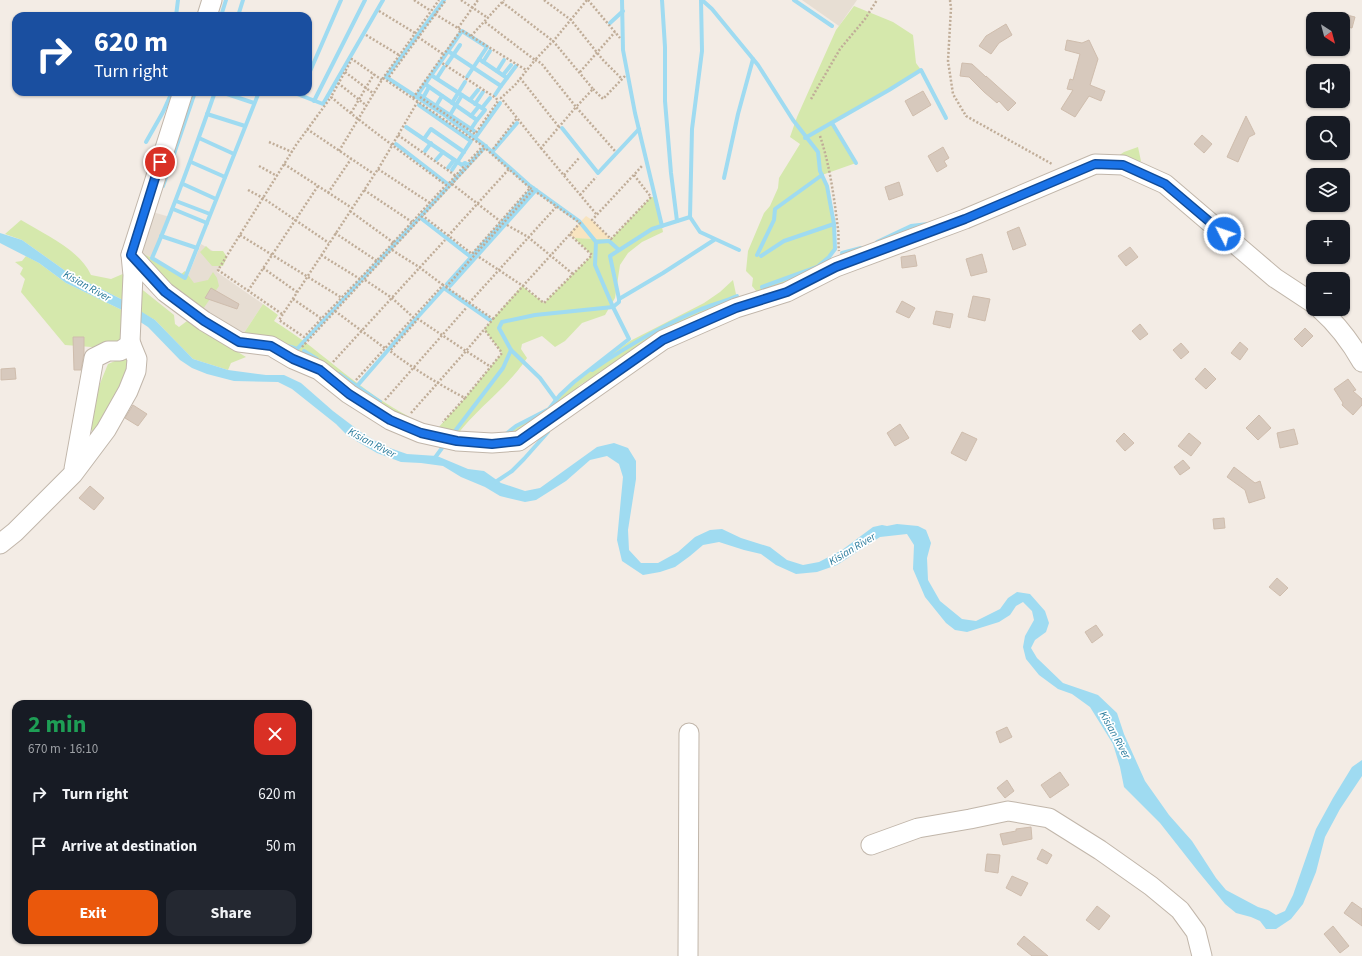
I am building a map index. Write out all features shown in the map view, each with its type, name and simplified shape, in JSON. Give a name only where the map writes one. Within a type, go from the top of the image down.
[{"type":"street","points":[[208,12],[212,0]]},
{"type":"street","points":[[0,544],[15,532],[73,474],[106,430],[128,391],[136,371],[137,359],[130,343],[133,275],[131,255],[182,96]]},
{"type":"street","points":[[131,255],[165,292],[204,321],[239,342],[271,346],[293,359],[320,370],[349,394],[390,420],[421,433],[457,441],[492,444],[519,441],[663,340],[736,308],[787,292],[845,264],[965,219],[1095,164],[1123,165],[1165,184],[1275,278],[1306,298]]},
{"type":"street","points":[[1328,316],[1350,341],[1362,362]]},
{"type":"street","points":[[73,474],[94,358],[108,351],[120,351],[130,343]]},
{"type":"street","points":[[688,956],[689,733]]},
{"type":"street","points":[[871,845],[918,828],[1008,811],[1049,818],[1106,854],[1151,886],[1180,910],[1196,932],[1198,954]]},
{"type":"path","points":[[414,0],[431,11]]},
{"type":"path","points":[[339,151],[383,79],[439,0]]},
{"type":"path","points":[[389,77],[446,0]]},
{"type":"path","points":[[461,0],[488,18]]},
{"type":"path","points":[[413,98],[478,0]]},
{"type":"path","points":[[544,0],[570,20],[597,53],[622,79]]},
{"type":"path","points":[[420,97],[475,134],[498,101],[553,41],[587,0],[620,38]]},
{"type":"path","points":[[811,99],[840,49],[865,19],[877,0]]},
{"type":"path","points":[[950,0],[951,8],[948,61],[953,94],[966,116],[1071,174]]},
{"type":"path","points":[[471,36],[503,1],[553,41],[603,99],[625,76]]},
{"type":"path","points":[[379,11],[415,33]]},
{"type":"path","points":[[435,14],[526,70]]},
{"type":"path","points":[[485,22],[541,63],[614,151]]},
{"type":"path","points":[[580,72],[615,32]]},
{"type":"path","points":[[366,35],[399,55]]},
{"type":"path","points":[[418,37],[443,54]]},
{"type":"path","points":[[282,314],[218,270],[284,164],[331,96],[352,59],[418,101],[483,146],[468,162]]},
{"type":"path","points":[[442,63],[496,98],[498,101]]},
{"type":"path","points":[[345,72],[374,94]]},
{"type":"path","points":[[350,113],[374,74]]},
{"type":"path","points":[[520,78],[559,127]]},
{"type":"path","points":[[338,84],[367,106]]},
{"type":"path","points":[[541,148],[576,107],[594,89]]},
{"type":"path","points":[[331,96],[350,113],[392,144],[446,186],[304,338],[278,320],[378,169],[392,144],[418,101]]},
{"type":"path","points":[[501,98],[597,215]]},
{"type":"path","points":[[493,149],[517,118]]},
{"type":"path","points":[[307,129],[374,174]]},
{"type":"path","points":[[398,135],[456,176]]},
{"type":"path","points":[[820,136],[827,156],[830,172],[838,228],[838,249],[845,264]]},
{"type":"path","points":[[269,142],[292,152]]},
{"type":"path","points":[[298,351],[486,148],[530,188],[580,223],[522,286],[410,415],[416,418]]},
{"type":"path","points":[[564,175],[579,158]]},
{"type":"path","points":[[328,193],[351,159]]},
{"type":"path","points":[[284,164],[328,193],[394,243]]},
{"type":"path","points":[[449,183],[465,165]]},
{"type":"path","points":[[259,166],[277,176]]},
{"type":"path","points":[[634,175],[651,196],[611,239],[592,220],[642,166]]},
{"type":"path","points":[[378,169],[430,203]]},
{"type":"path","points":[[448,236],[509,169]]},
{"type":"path","points":[[580,195],[596,176]]},
{"type":"path","points":[[452,184],[500,221]]},
{"type":"path","points":[[248,291],[318,186]]},
{"type":"path","points":[[423,216],[472,254],[530,188]]},
{"type":"path","points":[[248,190],[263,198],[329,243]]},
{"type":"path","points":[[364,190],[412,222]]},
{"type":"path","points":[[350,376],[355,381],[534,191]]},
{"type":"path","points":[[469,303],[556,207]]},
{"type":"path","points":[[508,225],[528,237],[574,274]]},
{"type":"path","points":[[335,233],[376,261]]},
{"type":"path","points":[[479,256],[544,303],[592,255],[569,234]]},
{"type":"path","points":[[240,235],[342,298]]},
{"type":"path","points":[[338,367],[332,362],[445,240]]},
{"type":"path","points":[[392,250],[420,267],[469,303],[494,319]]},
{"type":"path","points":[[321,254],[360,279]]},
{"type":"path","points":[[263,268],[297,292]]},
{"type":"path","points":[[365,280],[392,298],[414,318]]},
{"type":"path","points":[[292,299],[322,319]]},
{"type":"path","points":[[385,400],[467,307]]},
{"type":"path","points":[[335,311],[386,349]]},
{"type":"path","points":[[465,398],[437,384],[390,351],[418,319],[491,367]]},
{"type":"path","points":[[442,424],[502,353],[484,329]]},
{"type":"path","points":[[379,396],[391,404]]},
{"type":"shaded area","points":[[802,0],[857,0],[839,26]]},
{"type":"shaded area","points":[[149,211],[170,217],[152,258],[135,250]]},
{"type":"shaded area","points":[[201,244],[225,258],[217,272],[263,304],[240,339],[179,298]]},
{"type":"green space","points":[[854,6],[893,22],[913,35],[916,63],[921,70],[832,123],[856,163],[822,175],[827,186],[834,224],[835,249],[825,266],[802,277],[757,292],[752,286],[753,278],[746,271],[748,251],[764,213],[770,206],[778,188],[779,178],[800,144],[790,137],[797,117],[836,30]]},
{"type":"green space","points":[[1138,147],[1141,161],[1137,165],[1118,156],[1124,152]]},
{"type":"green space","points":[[651,197],[656,197],[663,232],[642,242],[628,253],[620,265],[615,298],[605,315],[582,323],[565,341],[555,347],[542,336],[522,344],[521,349],[527,358],[502,388],[474,415],[457,435],[436,431],[240,339],[263,304],[278,315],[274,321],[305,342],[368,391],[401,412],[437,429],[502,353],[484,329],[522,286],[544,303],[592,255],[574,238],[611,239]]},
{"type":"green space","points":[[21,220],[70,250],[86,266],[91,275],[111,279],[125,273],[127,302],[67,272],[22,240],[5,234]]},
{"type":"green space","points":[[206,246],[211,251],[223,251],[227,257],[223,266],[212,266],[200,252]]},
{"type":"green space","points":[[135,250],[152,258],[180,275],[185,271],[194,283],[208,280],[213,272],[217,278],[219,286],[203,309],[177,308]]},
{"type":"green space","points":[[26,256],[39,263],[66,283],[122,310],[125,345],[105,348],[65,345],[21,292],[25,279],[20,274],[23,268],[15,262],[22,261]]},
{"type":"green space","points":[[733,280],[737,299],[610,367],[580,385],[559,408],[518,439],[508,433],[516,426],[549,409],[560,395],[587,371],[630,341],[704,303],[720,292]]},
{"type":"green space","points":[[139,287],[174,315],[175,324],[179,327],[187,321],[246,357],[231,363],[228,370],[193,359],[155,320],[141,312],[142,307],[139,304]]},
{"type":"green space","points":[[127,356],[130,366],[96,435],[88,426],[99,386],[108,364]]},
{"type":"sand","points":[[586,216],[611,239],[574,238],[569,234]]},
{"type":"water","name":"Kisian River","points":[[0,233],[22,240],[67,272],[121,299],[155,320],[193,359],[228,370],[266,375],[284,375],[301,383],[333,411],[362,433],[384,446],[407,454],[437,456],[468,469],[484,471],[501,483],[525,491],[540,488],[597,447],[614,443],[628,448],[636,461],[636,479],[628,530],[629,550],[641,563],[658,563],[678,552],[695,537],[710,530],[722,529],[741,538],[770,547],[787,560],[803,565],[819,562],[842,550],[873,527],[897,524],[918,526],[926,530],[931,543],[927,558],[928,580],[940,601],[962,619],[976,621],[1000,609],[1008,598],[1017,592],[1030,594],[1045,611],[1049,623],[1046,632],[1035,640],[1031,648],[1037,658],[1063,683],[1098,695],[1117,713],[1124,734],[1145,781],[1169,815],[1192,841],[1216,878],[1226,890],[1276,915],[1285,911],[1293,895],[1316,829],[1333,798],[1352,767],[1362,760],[1362,776],[1340,809],[1325,837],[1316,872],[1303,904],[1291,919],[1276,929],[1266,929],[1260,921],[1236,913],[1225,904],[1160,823],[1124,787],[1113,744],[1090,707],[1072,694],[1058,689],[1039,675],[1026,659],[1023,647],[1025,636],[1034,620],[1032,611],[1023,602],[1016,606],[1010,615],[999,622],[967,632],[955,630],[946,623],[925,597],[913,569],[914,545],[907,534],[880,537],[837,565],[817,572],[796,574],[776,565],[761,554],[719,542],[703,545],[675,567],[660,572],[643,575],[622,561],[617,540],[623,477],[619,464],[607,456],[590,460],[566,481],[536,500],[525,502],[500,496],[485,487],[461,477],[443,466],[401,462],[377,453],[348,436],[336,424],[292,389],[278,382],[234,381],[207,374],[192,368],[180,360],[148,327],[122,310],[66,283],[39,263],[0,243]]},
{"type":"building","points":[[1350,16],[1355,17],[1352,28],[1350,28]]},
{"type":"building","points":[[1006,24],[1012,35],[999,43],[991,54],[979,46],[986,36]]},
{"type":"building","points":[[1067,40],[1082,43],[1089,40],[1098,59],[1090,85],[1105,91],[1101,101],[1089,96],[1075,117],[1061,109],[1073,90],[1067,89],[1070,79],[1073,80],[1080,54],[1065,50]]},
{"type":"building","points":[[962,63],[972,64],[1016,103],[1008,111],[999,101],[997,103],[969,77],[960,76]]},
{"type":"building","points":[[923,91],[931,105],[913,116],[905,101]]},
{"type":"building","points":[[1246,116],[1255,134],[1249,137],[1238,162],[1227,157]]},
{"type":"building","points":[[1202,135],[1212,144],[1204,153],[1194,144]]},
{"type":"building","points":[[943,147],[949,158],[944,161],[947,166],[937,172],[928,156]]},
{"type":"building","points":[[899,182],[903,195],[889,200],[885,187]]},
{"type":"building","points":[[1019,227],[1026,245],[1013,250],[1007,232]]},
{"type":"building","points":[[1130,247],[1138,257],[1126,266],[1118,256]]},
{"type":"building","points":[[982,254],[987,272],[971,276],[966,259]]},
{"type":"building","points":[[915,255],[917,266],[902,268],[901,257]]},
{"type":"building","points":[[211,288],[239,304],[237,309],[205,298]]},
{"type":"building","points":[[973,296],[990,299],[985,321],[968,317]]},
{"type":"building","points":[[902,301],[915,308],[909,318],[896,312]]},
{"type":"building","points":[[936,311],[953,314],[950,328],[933,324]]},
{"type":"building","points":[[1140,324],[1148,334],[1140,340],[1132,331]]},
{"type":"building","points":[[1305,328],[1313,336],[1302,347],[1294,339]]},
{"type":"building","points":[[73,337],[84,337],[84,353],[81,370],[74,370]]},
{"type":"building","points":[[1240,342],[1248,349],[1240,360],[1231,353]]},
{"type":"building","points":[[1181,343],[1189,352],[1181,359],[1173,350]]},
{"type":"building","points":[[15,368],[16,379],[1,380],[1,369]]},
{"type":"building","points":[[1205,368],[1216,379],[1206,389],[1195,379]]},
{"type":"building","points":[[1348,379],[1356,390],[1353,391],[1362,399],[1362,405],[1353,415],[1342,405],[1343,403],[1334,389]]},
{"type":"building","points":[[133,405],[147,414],[138,426],[125,418]]},
{"type":"building","points":[[1259,415],[1271,428],[1258,440],[1246,428]]},
{"type":"building","points":[[900,424],[909,438],[895,446],[887,433]]},
{"type":"building","points":[[1294,429],[1298,444],[1280,448],[1277,433]]},
{"type":"building","points":[[962,432],[977,439],[966,461],[951,453]]},
{"type":"building","points":[[1124,433],[1134,443],[1125,451],[1116,441]]},
{"type":"building","points":[[1189,433],[1201,443],[1191,456],[1178,446]]},
{"type":"building","points":[[1183,460],[1190,468],[1180,475],[1174,467]]},
{"type":"building","points":[[1234,467],[1255,483],[1260,481],[1265,498],[1249,503],[1245,490],[1227,477]]},
{"type":"building","points":[[90,486],[104,498],[94,510],[79,498]]},
{"type":"building","points":[[1224,518],[1225,528],[1214,529],[1213,519]]},
{"type":"building","points":[[1277,578],[1288,588],[1280,596],[1269,587]]},
{"type":"building","points":[[1096,625],[1103,635],[1092,643],[1085,632]]},
{"type":"building","points":[[1007,727],[1012,737],[1000,743],[996,732]]},
{"type":"building","points":[[1060,772],[1069,785],[1050,798],[1041,785]]},
{"type":"building","points":[[1007,780],[1014,791],[1005,798],[997,788]]},
{"type":"building","points":[[1031,827],[1032,839],[1003,845],[1000,834],[1016,831],[1016,829]]},
{"type":"building","points":[[1042,849],[1052,855],[1047,864],[1037,859]]},
{"type":"building","points":[[987,854],[1000,855],[998,873],[985,871]]},
{"type":"building","points":[[1012,876],[1028,883],[1021,896],[1006,888]]},
{"type":"building","points":[[1352,902],[1362,909],[1362,926],[1344,913]]},
{"type":"building","points":[[1097,906],[1110,916],[1099,930],[1086,920]]},
{"type":"building","points":[[1333,926],[1349,946],[1340,953],[1324,934]]},
{"type":"building","points":[[1024,936],[1048,956],[1032,956],[1017,944]]},
{"type":"waterway","points":[[176,12],[178,0]]},
{"type":"waterway","points":[[222,12],[226,0]]},
{"type":"waterway","points":[[239,12],[243,0]]},
{"type":"waterway","points":[[312,67],[341,0]]},
{"type":"waterway","points":[[314,101],[365,0]]},
{"type":"waterway","points":[[302,96],[323,104],[383,0]]},
{"type":"waterway","points":[[444,0],[386,77],[443,114],[483,144],[529,185],[579,221],[596,242],[595,265],[629,339],[574,382],[560,395],[549,409],[516,426],[506,434]]},
{"type":"waterway","points":[[622,0],[623,50],[635,113],[662,226]]},
{"type":"waterway","points":[[662,0],[665,47],[665,101],[677,221]]},
{"type":"waterway","points":[[701,0],[702,51],[692,129],[690,217],[700,232],[739,250]]},
{"type":"waterway","points":[[702,0],[712,9],[758,65],[793,120],[818,152],[820,171],[827,186],[834,224],[835,249],[829,257],[817,267],[762,287]]},
{"type":"waterway","points":[[794,0],[832,26]]},
{"type":"waterway","points":[[610,23],[623,11]]},
{"type":"waterway","points":[[416,97],[462,31],[487,47],[467,77]]},
{"type":"waterway","points":[[447,64],[460,45]]},
{"type":"waterway","points":[[448,51],[501,86],[516,66]]},
{"type":"waterway","points":[[483,62],[490,51]]},
{"type":"waterway","points":[[479,59],[507,78]]},
{"type":"waterway","points":[[724,178],[738,114],[753,59]]},
{"type":"waterway","points":[[497,71],[504,60]]},
{"type":"waterway","points":[[503,75],[511,65]]},
{"type":"waterway","points":[[437,78],[444,67]]},
{"type":"waterway","points":[[805,138],[921,70],[946,118]]},
{"type":"waterway","points":[[431,75],[485,110],[477,120]]},
{"type":"waterway","points":[[452,103],[465,82]]},
{"type":"waterway","points":[[425,84],[477,120],[471,129]]},
{"type":"waterway","points":[[495,95],[501,86]]},
{"type":"waterway","points":[[423,98],[429,87]]},
{"type":"waterway","points":[[470,100],[478,90]]},
{"type":"waterway","points":[[475,104],[483,92]]},
{"type":"waterway","points":[[418,94],[474,131]]},
{"type":"waterway","points":[[450,115],[462,95]]},
{"type":"waterway","points":[[146,142],[170,96]]},
{"type":"waterway","points":[[163,186],[194,96]]},
{"type":"waterway","points":[[214,96],[193,155],[152,258],[185,278],[257,96]]},
{"type":"waterway","points":[[233,96],[254,103]]},
{"type":"waterway","points":[[436,106],[442,96]]},
{"type":"waterway","points":[[482,108],[490,98]]},
{"type":"waterway","points":[[475,138],[500,103]]},
{"type":"waterway","points":[[419,105],[471,141],[452,170]]},
{"type":"waterway","points":[[471,116],[479,106]]},
{"type":"waterway","points":[[207,114],[245,126]]},
{"type":"waterway","points":[[492,152],[517,123]]},
{"type":"waterway","points":[[832,123],[856,163]]},
{"type":"waterway","points":[[406,127],[462,165],[465,163],[468,165]]},
{"type":"waterway","points":[[562,128],[598,173],[639,129]]},
{"type":"waterway","points":[[424,139],[431,129],[464,152]]},
{"type":"waterway","points":[[199,138],[234,154]]},
{"type":"waterway","points":[[425,151],[431,143]]},
{"type":"waterway","points":[[396,144],[449,185]]},
{"type":"waterway","points":[[288,346],[297,349],[486,146]]},
{"type":"waterway","points":[[436,160],[443,152]]},
{"type":"waterway","points":[[448,168],[454,160]]},
{"type":"waterway","points":[[191,162],[225,177]]},
{"type":"waterway","points":[[757,255],[774,220],[775,209],[822,175]]},
{"type":"waterway","points":[[183,184],[216,199]]},
{"type":"waterway","points":[[447,284],[533,188]]},
{"type":"waterway","points":[[450,286],[536,190]]},
{"type":"waterway","points":[[176,201],[210,214]]},
{"type":"waterway","points":[[173,209],[207,223]]},
{"type":"waterway","points":[[619,299],[610,256],[652,229],[690,217]]},
{"type":"waterway","points":[[422,219],[471,257]]},
{"type":"waterway","points":[[761,256],[784,241],[834,224]]},
{"type":"waterway","points":[[877,242],[911,226],[928,224]]},
{"type":"waterway","points":[[161,236],[197,248]]},
{"type":"waterway","points":[[452,435],[503,368],[511,350],[499,328],[502,322],[535,315],[613,307],[619,302],[619,299],[714,240]]},
{"type":"waterway","points":[[596,242],[609,241],[619,250]]},
{"type":"waterway","points":[[842,253],[861,248]]},
{"type":"waterway","points":[[357,386],[444,288],[490,320]]},
{"type":"waterway","points":[[592,370],[657,330],[699,310],[737,296]]},
{"type":"waterway","points":[[511,350],[540,378],[556,400]]},
{"type":"waterway","points":[[304,351],[317,359]]},
{"type":"waterway","points":[[339,374],[380,402]]},
{"type":"waterway","points":[[494,483],[512,471],[548,432]]},
{"type":"waterway","points":[[434,459],[444,443]]},
{"type":"route","points":[[160,162],[131,255],[165,292],[204,321],[239,342],[271,346],[293,359],[320,370],[349,394],[390,420],[421,433],[457,441],[492,444],[519,441],[663,340],[736,308],[787,292],[836,267],[965,219],[1095,164],[1123,165],[1165,184],[1224,234]]}]
